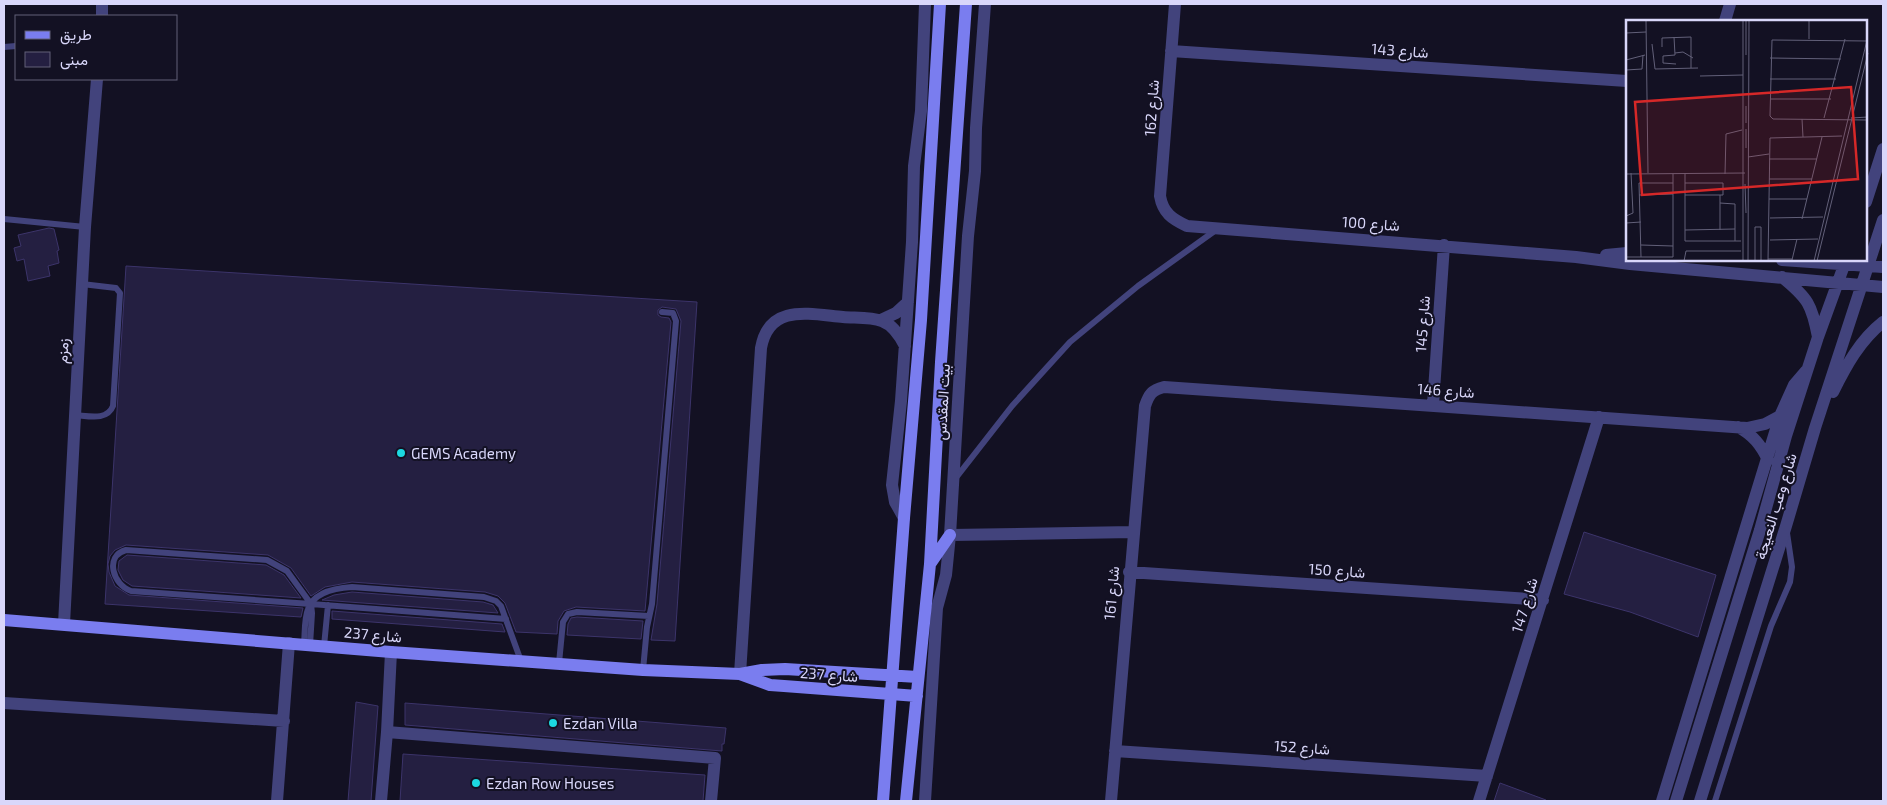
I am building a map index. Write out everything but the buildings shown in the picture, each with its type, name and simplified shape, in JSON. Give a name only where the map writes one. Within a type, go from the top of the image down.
[{"type":"street","name":"بيت المقدس","points":[[904,518],[895,502],[892,485],[905,346],[912,242],[914,166],[921,111],[924,4]]},
{"type":"street","name":"بيت المقدس","points":[[884,801],[904,518],[921,320],[940,4]]},
{"type":"street","name":"بيت المقدس","points":[[925,801],[937,608],[946,576],[950,535],[968,236],[976,172],[976,128],[985,4]]},
{"type":"street","name":"شارع 162","points":[[1167,214],[1160,196],[1175,4]]},
{"type":"street","points":[[1725,20],[1730,4]]},
{"type":"street","name":"بيت المقدس","points":[[906,801],[930,564],[941,362],[965,8]]},
{"type":"street","name":"شارع 143","points":[[1172,51],[1626,81]]},
{"type":"street","name":"زمزم","points":[[64,624],[82,284],[97,80]]},
{"type":"street","points":[[1867,199],[1883,149]]},
{"type":"street","points":[[1867,183],[1877,168]]},
{"type":"street","name":"شارع 100","points":[[1167,214],[1187,226],[1444,245],[1883,287]]},
{"type":"street","name":"شارع وعب النعيجة","points":[[1700,801],[1815,428],[1883,220]]},
{"type":"street","name":"شارع 145","points":[[1433,405],[1444,245]]},
{"type":"street","name":"شارع 100","points":[[1576,257],[1626,253]]},
{"type":"street","points":[[1818,261],[1846,262],[1868,267],[1883,267]]},
{"type":"street","name":"شارع وعب النعيجة","points":[[1676,801],[1760,530],[1786,436],[1810,368],[1818,337],[1846,262]]},
{"type":"street","points":[[1782,277],[1801,292],[1814,313],[1818,337]]},
{"type":"street","points":[[740,674],[762,339],[771,324],[784,316],[792,314],[881,320],[896,313],[908,302]]},
{"type":"street","points":[[881,320],[895,330],[905,346]]},
{"type":"street","points":[[1815,428],[1846,367],[1862,344],[1883,322]]},
{"type":"street","name":"شارع وعب النعيجة","points":[[1662,801],[1780,416],[1794,385],[1810,368]]},
{"type":"street","name":"شارع 146","points":[[1153,391],[1164,388],[1747,428],[1765,424],[1780,416]]},
{"type":"street","name":"شارع 161","points":[[1111,801],[1145,406],[1148,396],[1153,391]]},
{"type":"street","name":"شارع 147","points":[[1479,801],[1599,417]]},
{"type":"street","points":[[1738,427],[1746,431],[1758,443],[1768,460]]},
{"type":"street","points":[[930,564],[950,535],[1133,532]]},
{"type":"street","name":"شارع 150","points":[[1130,572],[1543,600]]},
{"type":"street","name":"شارع 237","points":[[4,620],[391,652],[643,670],[740,674],[762,670],[785,669],[918,677]]},
{"type":"street","points":[[277,801],[289,643]]},
{"type":"street","points":[[381,801],[391,652]]},
{"type":"street","name":"شارع 237","points":[[740,674],[770,684],[784,686],[917,696]]},
{"type":"street","points":[[4,703],[284,721]]},
{"type":"street","points":[[387,732],[715,758],[711,801]]},
{"type":"street","name":"شارع 152","points":[[1115,751],[1487,776]]},
{"type":"lane","points":[[4,219],[86,227]]},
{"type":"lane","points":[[953,482],[1012,406],[1070,342],[1138,286],[1219,228]]},
{"type":"lane","points":[[75,415],[104,416],[110,412],[113,406],[120,292],[116,288],[82,284]]},
{"type":"lane","points":[[643,670],[652,604],[676,321],[673,313],[662,312]]},
{"type":"lane","points":[[1715,801],[1771,626],[1790,582],[1792,567],[1786,526]]},
{"type":"lane","points":[[311,604],[287,571],[274,562],[267,560],[126,550],[118,553],[114,561],[115,578],[122,586],[131,591],[506,619]]},
{"type":"lane","points":[[307,644],[307,610],[325,592],[343,588],[475,596],[491,598],[500,606],[520,661]]},
{"type":"lane","points":[[324,646],[328,605]]},
{"type":"lane","points":[[559,663],[563,622],[568,614],[577,612],[649,616]]},
{"type":"place","name":"GEMS Academy","points":[[401,453]]},
{"type":"place","name":"Ezdan Villa","points":[[553,723]]},
{"type":"place","name":"Ezdan Row Houses","points":[[476,783]]}]
